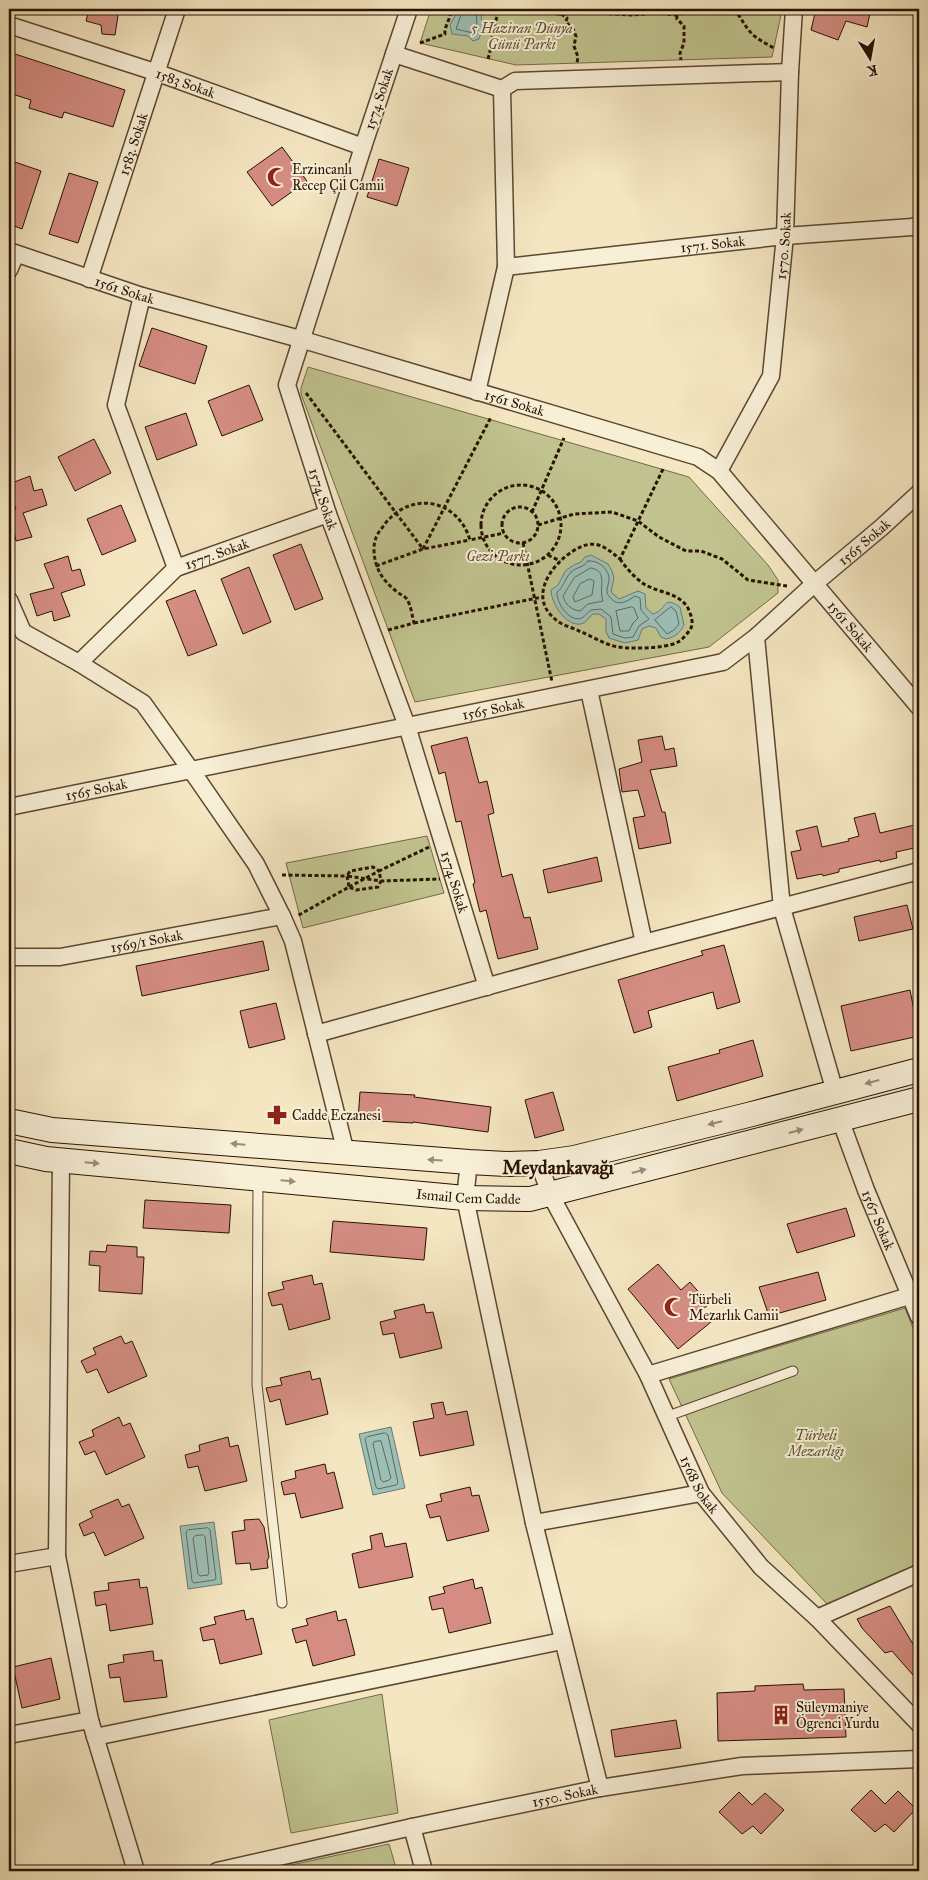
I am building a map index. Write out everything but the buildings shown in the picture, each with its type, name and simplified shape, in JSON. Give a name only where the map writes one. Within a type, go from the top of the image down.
[{"type":"main road","points":[[9,1121],[52,1130],[469,1162],[539,1163],[574,1158],[919,1070]]},
{"type":"main road","name":"Ismail Cem Cadde","points":[[9,1151],[61,1160],[465,1198],[530,1199],[919,1099]]},
{"type":"street","name":"1583. Sokak","points":[[89,279],[158,73],[177,9]]},
{"type":"street","name":"1574 Sokak","points":[[409,9],[362,147],[287,384],[328,514],[407,726],[487,987]]},
{"type":"street","name":"1570. Sokak","points":[[718,471],[771,376],[785,236],[790,72],[794,9]]},
{"type":"street","name":"1583 Sokak","points":[[9,25],[158,73],[362,147]]},
{"type":"street","points":[[394,54],[502,89],[515,81],[790,72]]},
{"type":"street","points":[[477,392],[506,267],[502,89]]},
{"type":"street","name":"1571. Sokak","points":[[506,267],[785,236],[912,227],[919,224]]},
{"type":"street","points":[[9,270],[12,253]]},
{"type":"street","name":"1561 Sokak","points":[[12,253],[142,296],[300,339],[698,457],[718,471],[919,706]]},
{"type":"street","points":[[142,296],[116,405],[176,568]]},
{"type":"street","name":"1565 Sokak","points":[[9,806],[724,662],[756,637],[919,493]]},
{"type":"street","name":"1577. Sokak","points":[[79,663],[176,568],[328,514]]},
{"type":"street","points":[[9,600],[16,634],[79,663],[143,703],[191,769],[290,916],[293,942],[346,1153]]},
{"type":"street","points":[[756,637],[782,908],[835,1092]]},
{"type":"street","points":[[589,690],[644,943]]},
{"type":"street","points":[[316,1034],[644,943],[919,871]]},
{"type":"street","name":"1569/1 Sokak","points":[[9,958],[60,957],[290,916]]},
{"type":"street","name":"1567 Sokak","points":[[840,1119],[866,1190],[919,1317]]},
{"type":"street","points":[[61,1160],[57,1556],[90,1720],[136,1871]]},
{"type":"street","points":[[469,1162],[465,1198],[534,1523],[600,1788]]},
{"type":"street","name":"1568 Sokak","points":[[539,1163],[550,1194],[648,1375],[701,1492],[761,1567],[817,1618],[919,1724]]},
{"type":"street","points":[[648,1375],[909,1296]]},
{"type":"street","points":[[534,1523],[701,1492]]},
{"type":"street","points":[[9,1564],[57,1556]]},
{"type":"street","points":[[817,1618],[919,1572]]},
{"type":"street","points":[[95,1737],[562,1641]]},
{"type":"street","points":[[9,1735],[90,1720]]},
{"type":"street","name":"1550. Sokak","points":[[217,1871],[412,1827],[600,1788],[742,1766],[919,1759]]},
{"type":"street","points":[[412,1827],[424,1871]]},
{"type":"lane","points":[[258,1178],[257,1386],[282,1603]]},
{"type":"lane","points":[[668,1416],[793,1371]]},
{"type":"path","points":[[420,43],[445,34],[444,29],[451,14],[450,9]]},
{"type":"path","points":[[488,59],[499,9],[511,12],[539,10],[560,14],[632,15],[677,14],[735,9],[749,31],[774,48]]},
{"type":"path","points":[[676,9],[677,19],[684,26],[684,43],[680,53],[681,60]]},
{"type":"path","points":[[560,14],[567,18],[566,22],[573,29],[576,36],[574,46],[578,57],[577,63]]},
{"type":"path","points":[[305,391],[423,549]]},
{"type":"path","points":[[423,549],[492,417]]},
{"type":"path","points":[[532,512],[564,438]]},
{"type":"path","points":[[620,559],[664,467]]},
{"type":"path","points":[[515,485],[529,485],[541,490],[551,498],[558,508],[561,533],[556,545],[548,555],[527,564],[511,563],[499,558],[489,548],[484,538],[481,523],[484,510],[492,498],[502,490],[515,485]]},
{"type":"path","points":[[414,623],[406,598],[391,587],[376,566],[374,547],[376,537],[385,523],[401,508],[424,502],[444,507],[462,521],[470,540]]},
{"type":"path","points":[[521,507],[532,512],[536,516],[538,525],[533,538],[523,543],[512,541],[504,533],[502,527],[509,511],[521,507]]},
{"type":"path","points":[[538,525],[560,517],[592,512],[612,512],[638,521],[659,537],[686,551],[701,551],[722,559],[748,580],[787,586]]},
{"type":"path","points":[[376,566],[423,549],[504,533]]},
{"type":"path","points":[[523,543],[552,682]]},
{"type":"path","points":[[595,543],[609,550],[620,559],[639,580],[653,588],[670,593],[682,600],[688,607],[692,616],[692,626],[685,636],[677,642],[666,646],[622,648],[610,645],[554,619],[542,597],[544,584],[560,561],[581,546],[595,543]]},
{"type":"path","points":[[548,555],[560,561]]},
{"type":"path","points":[[385,631],[414,623],[542,597]]},
{"type":"path","points":[[290,916],[350,888],[379,871],[433,845]]},
{"type":"path","points":[[373,867],[379,871],[381,881],[378,887],[356,890],[350,888],[347,876],[350,871],[373,867]]},
{"type":"path","points":[[282,875],[347,876],[381,881],[443,879]]},
{"type":"green space","name":"5 Haziran Dünya Günü Parkı","points":[[431,9],[781,9],[781,15],[772,57],[516,65],[420,43]]},
{"type":"green space","name":"Gezi Parkı","points":[[308,367],[689,477],[768,565],[778,580],[778,593],[709,647],[415,702],[301,394],[301,388]]},
{"type":"green space","points":[[427,836],[444,893],[303,928],[286,863]]},
{"type":"green space","name":"Türbeli Mezarlığı","points":[[905,1308],[919,1343],[919,1566],[828,1605],[722,1493],[669,1379]]},
{"type":"green space","points":[[382,1694],[398,1813],[291,1833],[269,1720]]},
{"type":"green space","points":[[389,1844],[397,1871],[263,1871]]},
{"type":"water","points":[[453,9],[480,9],[483,28],[479,39],[473,41],[468,36],[452,34],[450,25],[456,14]]},
{"type":"water","points":[[591,555],[608,564],[614,578],[611,592],[619,599],[638,591],[645,594],[646,608],[653,614],[670,602],[680,607],[684,625],[681,630],[675,636],[666,639],[661,637],[656,628],[649,626],[642,629],[638,640],[625,643],[609,638],[606,631],[606,619],[599,614],[593,614],[584,623],[578,624],[572,623],[567,619],[557,608],[551,590],[558,585],[566,570]]},
{"type":"water","points":[[391,1427],[405,1488],[373,1495],[359,1434]]},
{"type":"water","points":[[214,1522],[222,1584],[188,1589],[180,1526]]},
{"type":"place","name":"Erzincanlı Recep Çil Camii","points":[[277,177]]},
{"type":"place","name":"Cadde Eczanesi","points":[[277,1115]]},
{"type":"place","name":"Türbeli Mezarlık Camii","points":[[674,1307]]},
{"type":"place","name":"Süleymaniye Ögrenci Yurdu","points":[[781,1715]]},
{"type":"district","name":"Meydankavağı","points":[[558,1167]]}]
